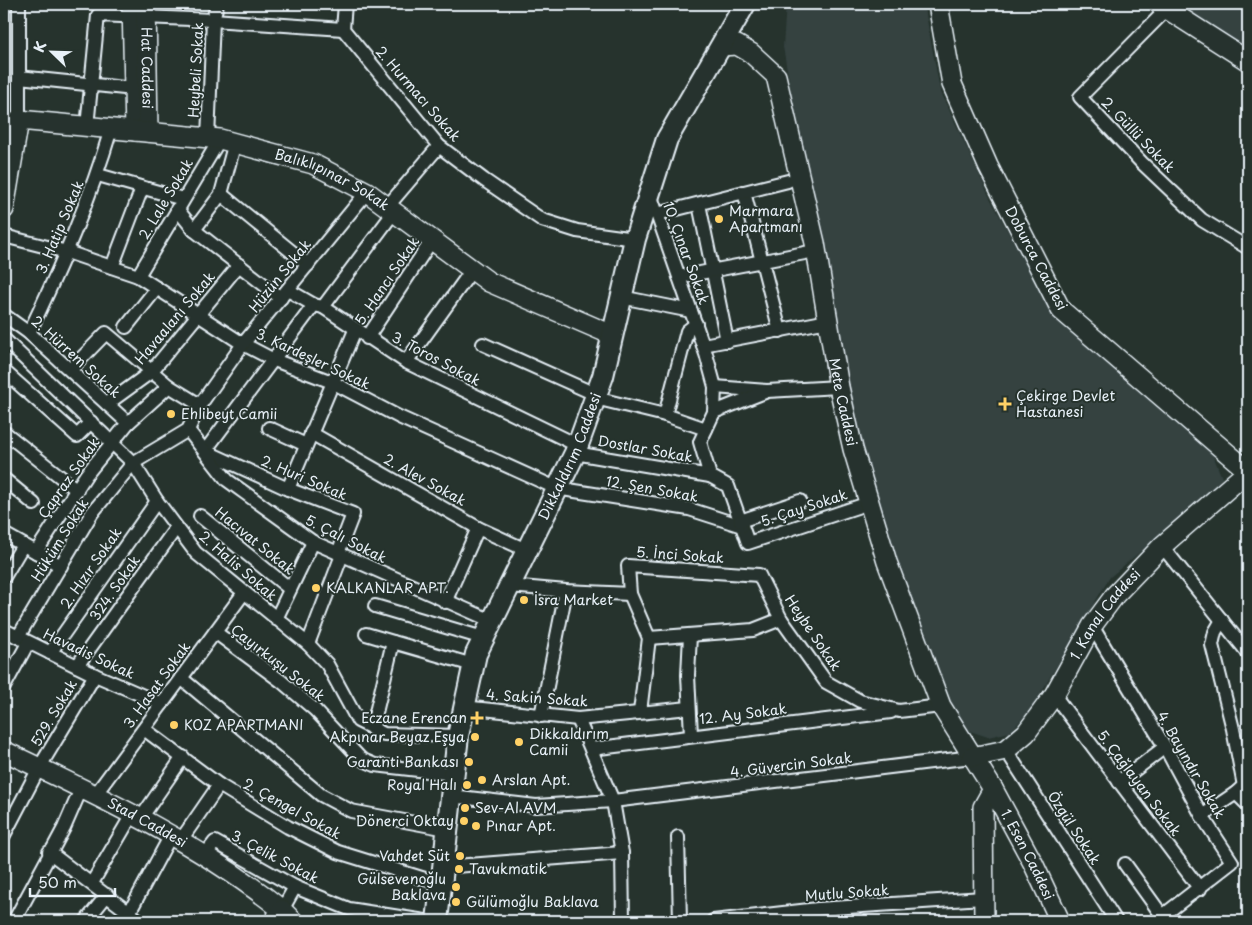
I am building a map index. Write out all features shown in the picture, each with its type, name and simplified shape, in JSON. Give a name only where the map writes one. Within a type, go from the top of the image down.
[{"type":"main road","name":"Dikkaldırım Caddesi","points":[[437,921],[458,736],[473,665],[526,550],[576,449],[596,396],[635,239],[667,139],[745,4]]},
{"type":"street","points":[[4,209],[19,120],[19,4]]},
{"type":"street","name":"Heybeli Sokak","points":[[217,4],[213,20],[221,139]]},
{"type":"street","points":[[87,127],[98,16],[140,10],[213,20],[343,29],[345,4]]},
{"type":"street","name":"Doburca Caddesi","points":[[938,4],[952,84],[988,166],[1061,310],[1248,471]]},
{"type":"street","points":[[1162,7],[1248,61]]},
{"type":"street","name":"2. Güllü Sokak","points":[[1162,7],[1080,97],[1142,164],[1202,220],[1248,248]]},
{"type":"street","name":"Hat Caddesi","points":[[140,10],[134,89],[142,131]]},
{"type":"street","name":"Hat Caddesi","points":[[140,10],[142,131]]},
{"type":"street","name":"2. Hurmacı Sokak","points":[[343,29],[439,146],[484,180],[542,220],[577,231],[635,239]]},
{"type":"street","name":"Mete Caddesi","points":[[721,46],[737,45],[751,53],[776,76],[815,243],[839,387],[853,448],[869,503],[887,562],[941,706],[988,781]]},
{"type":"street","points":[[19,77],[134,89]]},
{"type":"street","name":"Balıklıpınar Sokak","points":[[19,120],[221,139],[313,164],[367,192],[489,282],[612,335]]},
{"type":"street","name":"3. Hatip Sokak","points":[[28,333],[67,252],[98,175],[111,129]]},
{"type":"street","points":[[194,230],[221,194],[221,139]]},
{"type":"street","name":"2. Lale Sokak","points":[[138,276],[221,139]]},
{"type":"street","points":[[205,451],[274,360],[319,306],[439,146]]},
{"type":"street","points":[[98,175],[142,188],[180,204]]},
{"type":"street","points":[[657,214],[788,181]]},
{"type":"street","points":[[112,267],[142,188]]},
{"type":"street","name":"10. Çınar Sokak","points":[[649,191],[703,344],[715,387],[714,412],[700,442],[710,476]]},
{"type":"street","name":"Hüzün Sokak","points":[[188,430],[200,405],[243,344],[367,192]]},
{"type":"street","points":[[744,192],[764,261],[780,331]]},
{"type":"street","points":[[221,194],[308,265]]},
{"type":"street","name":"3. Toros Sokak","points":[[180,204],[194,230],[239,264],[285,294],[319,306],[406,362],[576,449]]},
{"type":"street","points":[[699,204],[728,341]]},
{"type":"street","name":"3. Kardeşler Sokak","points":[[4,236],[67,252],[138,276],[243,344],[274,360],[332,382],[399,417],[556,488]]},
{"type":"street","name":"5. Hancı Sokak","points":[[367,338],[432,240]]},
{"type":"street","points":[[679,278],[810,252]]},
{"type":"street","name":"Havaalanı Sokak","points":[[107,404],[151,372],[200,316],[239,264]]},
{"type":"street","points":[[406,362],[472,270]]},
{"type":"street","points":[[126,327],[157,288]]},
{"type":"street","points":[[621,298],[691,312]]},
{"type":"street","name":"2. Hürrem Sokak","points":[[4,315],[28,333],[128,423]]},
{"type":"street","points":[[703,344],[728,341],[828,321]]},
{"type":"street","name":"10. Çınar Sokak","points":[[665,415],[687,331],[696,324]]},
{"type":"street","points":[[288,489],[355,330]]},
{"type":"street","points":[[70,370],[106,333],[169,386],[200,405]]},
{"type":"street","name":"2. Halis Sokak","points":[[4,339],[133,462],[157,501],[196,553],[243,594],[308,644],[326,664],[358,721],[372,730]]},
{"type":"street","points":[[484,344],[596,396],[665,415],[706,429]]},
{"type":"street","points":[[4,371],[77,436],[91,422]]},
{"type":"street","points":[[128,423],[169,386]]},
{"type":"street","points":[[715,387],[767,391],[839,387]]},
{"type":"street","points":[[714,412],[767,391]]},
{"type":"street","name":"Çapraz Sokak","points":[[36,552],[77,490],[128,423]]},
{"type":"street","name":"2. Alev Sokak","points":[[269,428],[308,439],[478,528],[526,550]]},
{"type":"street","points":[[133,462],[188,430]]},
{"type":"street","name":"5. Çalı Sokak","points":[[188,430],[227,480],[313,542],[445,602],[488,630]]},
{"type":"street","points":[[4,432],[77,490]]},
{"type":"street","name":"Dostlar Sokak","points":[[576,449],[710,476]]},
{"type":"street","name":"2. Huri Sokak","points":[[205,451],[288,489],[353,514],[340,554]]},
{"type":"street","name":"Hüküm Sokak","points":[[4,687],[9,667],[61,566],[92,513],[133,462]]},
{"type":"street","name":"1. Kanal Caddesi","points":[[972,757],[1006,750],[1026,733],[1054,695],[1092,626],[1116,595],[1162,546],[1248,471]]},
{"type":"street","points":[[710,476],[728,486],[741,523],[800,501]]},
{"type":"street","points":[[4,479],[34,504]]},
{"type":"street","name":"12. Şen Sokak","points":[[556,488],[689,509],[741,523]]},
{"type":"street","name":"2. Hızır Sokak","points":[[50,653],[157,501]]},
{"type":"street","name":"5. Çay Sokak","points":[[741,523],[748,543],[869,503]]},
{"type":"street","name":"Hacıvat Sokak","points":[[200,516],[290,589]]},
{"type":"street","name":"324. Sokak","points":[[77,666],[176,528]]},
{"type":"street","points":[[445,602],[478,528]]},
{"type":"street","points":[[4,534],[61,566]]},
{"type":"street","points":[[276,618],[313,542]]},
{"type":"street","points":[[4,577],[22,545]]},
{"type":"street","points":[[1162,546],[1248,653]]},
{"type":"street","points":[[308,644],[340,554]]},
{"type":"street","name":"5. İnci Sokak","points":[[630,594],[628,566],[759,575]]},
{"type":"street","name":"Heybe Sokak","points":[[759,575],[781,618],[826,682],[860,701],[899,711],[941,706]]},
{"type":"street","points":[[510,586],[566,592],[630,594],[648,638],[640,712]]},
{"type":"street","points":[[541,716],[566,592]]},
{"type":"street","name":"3. Hasat Sokak","points":[[14,921],[49,852],[88,792],[144,729],[243,594]]},
{"type":"street","points":[[375,606],[488,630]]},
{"type":"street","points":[[648,638],[753,630],[781,618]]},
{"type":"street","points":[[1222,620],[1215,632],[1212,646],[1233,729],[1248,805]]},
{"type":"street","name":"4. Bayındır Sokak","points":[[1092,626],[1165,747],[1202,816],[1232,862],[1162,920]]},
{"type":"street","name":"Havadis Sokak","points":[[4,630],[95,675],[162,704]]},
{"type":"street","name":"Çayırkuşu Sokak","points":[[215,632],[315,710],[361,759],[375,765],[453,774]]},
{"type":"street","points":[[366,634],[473,665]]},
{"type":"street","points":[[690,635],[689,708],[691,735]]},
{"type":"street","points":[[393,642],[372,730],[384,734],[406,736],[458,736]]},
{"type":"street","name":"529. Sokak","points":[[4,835],[39,768],[95,675]]},
{"type":"street","points":[[181,678],[321,795],[351,811],[447,829]]},
{"type":"street","name":"5. Çağlayan Sokak","points":[[1054,695],[1200,889]]},
{"type":"street","name":"4. Sakin Sokak","points":[[463,707],[578,719],[689,708]]},
{"type":"street","name":"12. Ay Sokak","points":[[591,749],[691,735],[899,711]]},
{"type":"street","points":[[578,719],[612,801],[622,853],[623,921]]},
{"type":"street","name":"2. Çengel Sokak","points":[[144,729],[219,785],[274,820],[338,852],[442,876]]},
{"type":"street","points":[[1119,782],[1165,747]]},
{"type":"street","points":[[984,921],[983,807],[988,781],[1006,750]]},
{"type":"street","name":"Özgül Sokak","points":[[1006,750],[1116,921]]},
{"type":"street","name":"Stad Caddesi","points":[[4,751],[176,837],[205,855],[283,917]]},
{"type":"street","points":[[92,884],[137,816],[182,757]]},
{"type":"street","name":"4. Güvercin Sokak","points":[[451,796],[536,806],[612,801],[972,757]]},
{"type":"street","name":"1. Esen Caddesi","points":[[988,781],[1033,863],[1060,921]]},
{"type":"street","points":[[49,852],[107,895],[135,919],[176,837],[219,785]]},
{"type":"street","points":[[1202,816],[1243,787]]},
{"type":"street","points":[[678,837],[680,921]]},
{"type":"street","name":"3. Çelik Sokak","points":[[205,855],[215,842],[295,887],[348,909],[425,921]]},
{"type":"street","points":[[442,876],[622,853]]},
{"type":"street","points":[[1125,864],[1162,920]]},
{"type":"street","points":[[283,917],[295,887]]},
{"type":"street","points":[[86,921],[107,895]]},
{"type":"street","name":"Mutlu Sokak","points":[[713,921],[819,915],[983,898]]},
{"type":"shaded area","name":"Çekirge Devlet Hastanesi","points":[[786,4],[924,4],[940,90],[990,198],[1052,313],[1211,450],[1222,478],[1202,500],[1110,577],[1031,709],[1010,732],[988,737],[970,731],[957,716],[919,637],[876,509],[843,357],[817,212],[795,114],[783,47]]},
{"type":"shaded area","points":[[1173,4],[1248,4],[1248,53]]},
{"type":"place","name":"Marmara Apartmanı","points":[[719,219]]},
{"type":"place","name":"Çekirge Devlet Hastanesi","points":[[1005,404]]},
{"type":"place","name":"Ehlibeyt Camii","points":[[171,414]]},
{"type":"place","name":"KALKANLAR APT.","points":[[316,588]]},
{"type":"place","name":"İsra Market","points":[[524,600]]},
{"type":"place","name":"Eczane Erencan","points":[[477,718]]},
{"type":"place","name":"KOZ APARTMANI","points":[[174,725]]},
{"type":"place","name":"Akpınar Beyaz Eşya","points":[[475,737]]},
{"type":"place","name":"Dikkaldırım Camii","points":[[519,742]]},
{"type":"place","name":"Garanti Bankası","points":[[469,762]]},
{"type":"place","name":"Arslan Apt.","points":[[482,780]]},
{"type":"place","name":"Royal Halı","points":[[467,785]]},
{"type":"place","name":"Sev-Al AVM","points":[[465,808]]},
{"type":"place","name":"Dönerci Oktay","points":[[464,821]]},
{"type":"place","name":"Pınar Apt.","points":[[476,826]]},
{"type":"place","name":"Vahdet Süt","points":[[460,856]]},
{"type":"place","name":"Tavukmatik","points":[[459,869]]},
{"type":"place","name":"Gülsevenoğlu Baklava","points":[[456,887]]},
{"type":"place","name":"Gülümoğlu Baklava","points":[[456,902]]}]
